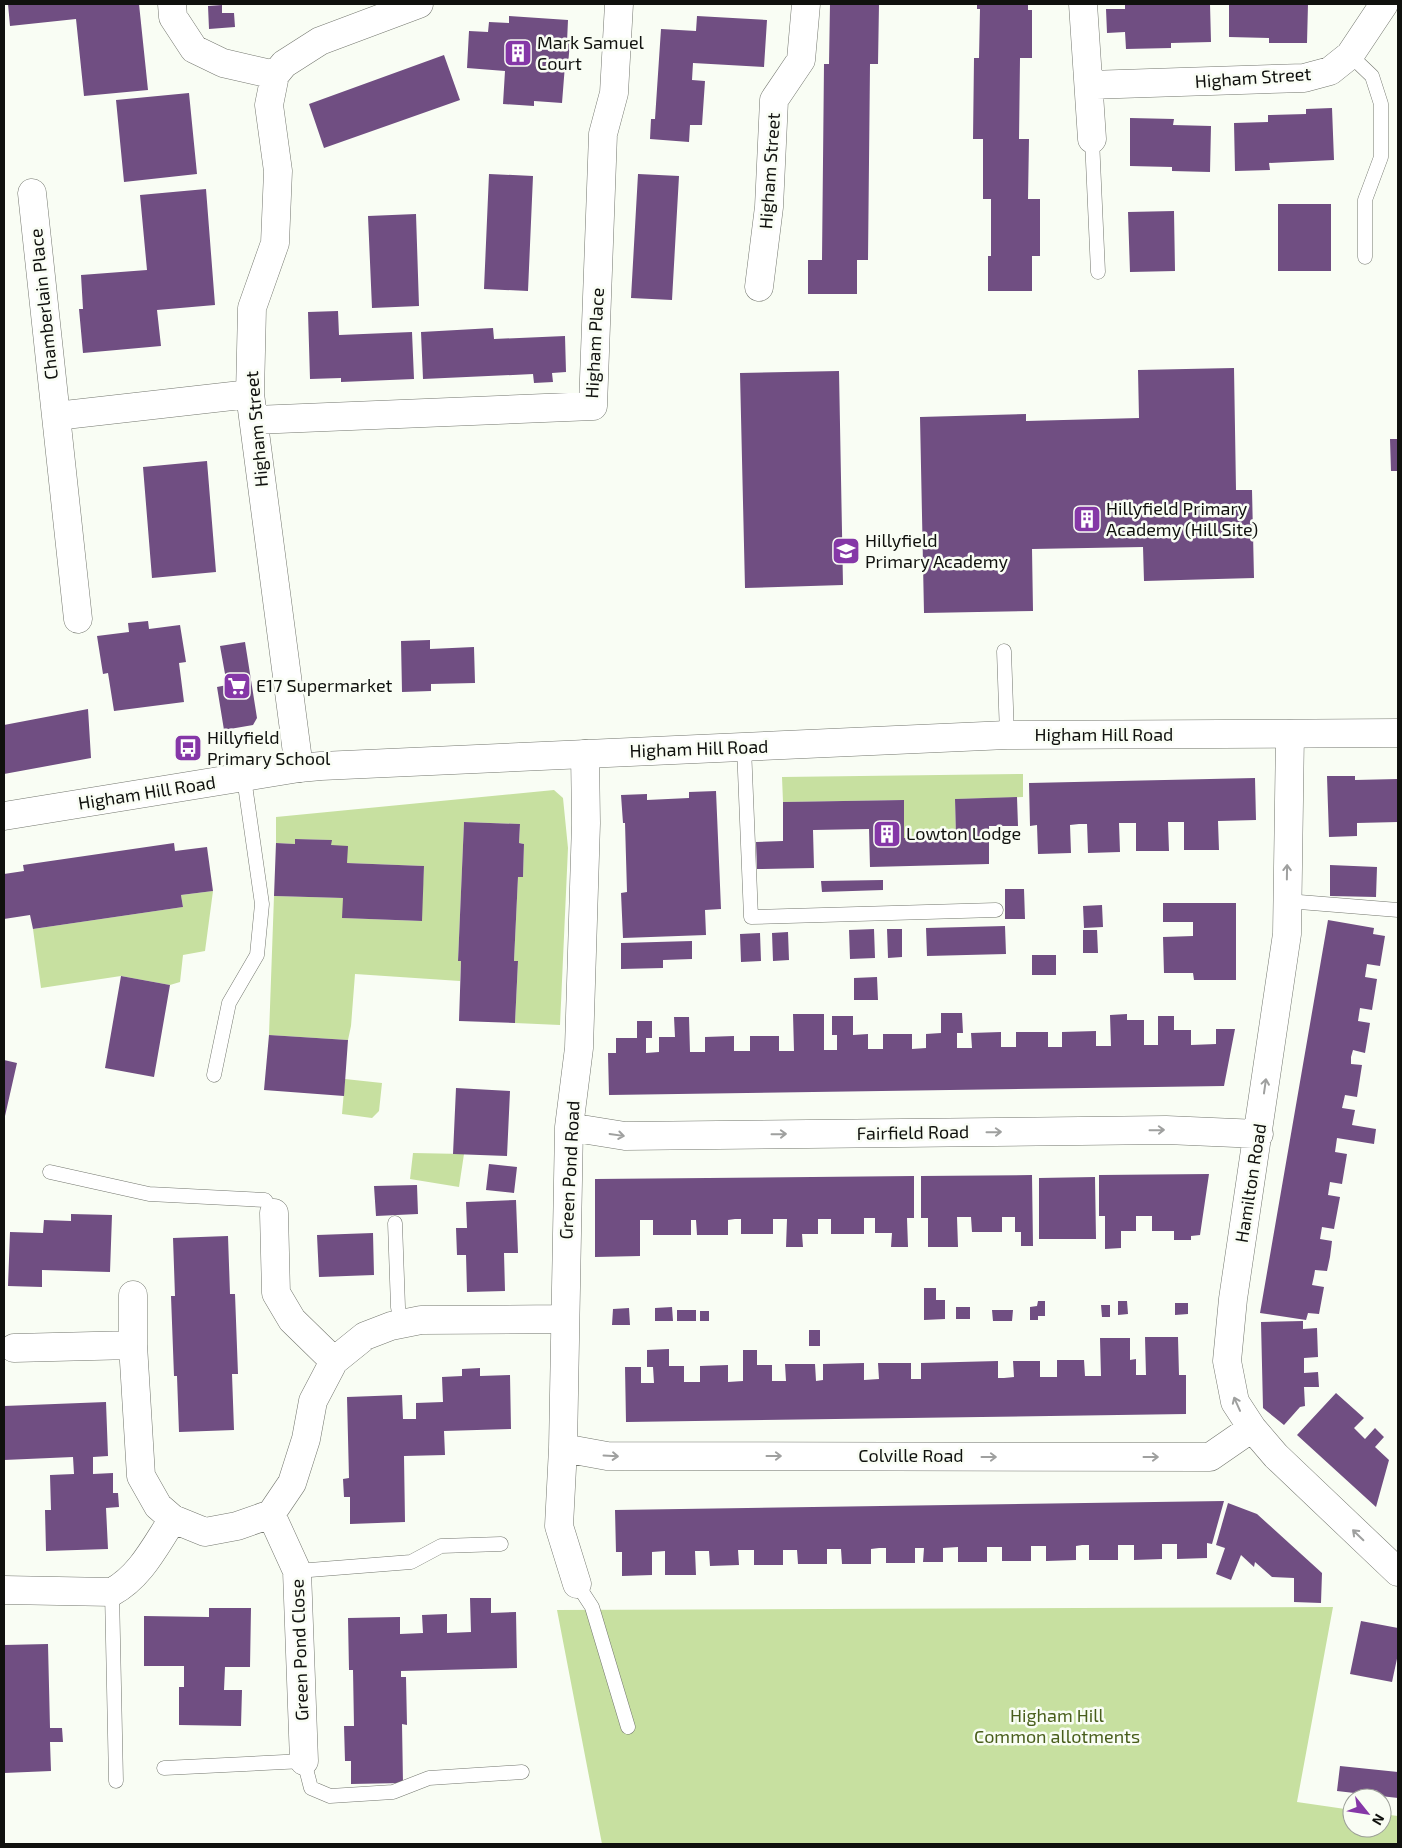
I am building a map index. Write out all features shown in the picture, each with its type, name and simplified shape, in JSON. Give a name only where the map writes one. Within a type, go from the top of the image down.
[{"type":"street","points":[[172,4],[173,17],[194,49],[223,63],[275,75],[284,64],[320,41],[373,12],[418,4]]},
{"type":"street","name":"Higham Place","points":[[252,407],[593,406],[603,134],[614,93],[619,4]]},
{"type":"street","name":"Higham Street","points":[[759,286],[770,207],[774,100],[801,60],[806,4]]},
{"type":"street","points":[[1083,4],[1092,139]]},
{"type":"street","name":"Higham Street","points":[[1089,85],[1304,78],[1330,71],[1350,55],[1384,4]]},
{"type":"street","name":"Higham Street","points":[[275,75],[269,106],[278,171],[275,243],[252,308],[252,407],[299,768]]},
{"type":"street","name":"Chamberlain Place","points":[[32,193],[78,619]]},
{"type":"street","points":[[56,416],[252,407]]},
{"type":"street","name":"Higham Hill Road","points":[[4,816],[299,768],[1008,735],[1398,733]]},
{"type":"street","name":"Hamilton Road","points":[[1290,734],[1287,934],[1259,1134],[1233,1299],[1227,1361],[1235,1402],[1252,1428],[1276,1456],[1396,1570]]},
{"type":"street","name":"Green Pond Road","points":[[578,1584],[559,1526],[563,1448],[568,1127],[579,1048],[586,823],[585,754]]},
{"type":"street","name":"Fairfield Road","points":[[568,1127],[625,1136],[1166,1130],[1259,1134]]},
{"type":"street","points":[[274,1213],[276,1293],[292,1320],[334,1361]]},
{"type":"street","points":[[133,1295],[133,1345],[141,1476],[158,1506],[173,1518],[205,1532],[237,1526],[271,1514],[292,1483],[306,1439],[313,1401],[334,1361],[365,1336],[401,1324],[421,1320],[565,1319]]},
{"type":"street","points":[[14,1348],[133,1345]]},
{"type":"street","name":"Colville Road","points":[[563,1448],[607,1456],[1210,1457],[1252,1428]]},
{"type":"street","name":"Green Pond Close","points":[[271,1514],[297,1571],[304,1761]]},
{"type":"street","points":[[4,1590],[112,1592],[126,1584],[138,1572],[173,1518]]},
{"type":"lane","points":[[1350,55],[1372,76],[1382,104],[1381,157],[1365,200],[1365,257]]},
{"type":"lane","points":[[1092,139],[1098,272]]},
{"type":"lane","points":[[1004,650],[1008,735]]},
{"type":"lane","points":[[744,747],[751,917],[996,910]]},
{"type":"lane","points":[[214,1075],[229,1003],[257,955],[262,904],[244,778]]},
{"type":"lane","points":[[1287,901],[1398,910]]},
{"type":"lane","points":[[50,1172],[149,1194],[265,1200],[274,1213]]},
{"type":"lane","points":[[395,1223],[398,1307],[401,1324]]},
{"type":"lane","points":[[297,1571],[411,1562],[441,1546],[501,1544]]},
{"type":"lane","points":[[578,1584],[592,1607],[628,1727]]},
{"type":"lane","points":[[112,1592],[116,1781]]},
{"type":"lane","points":[[164,1768],[304,1761],[311,1788],[330,1796],[393,1792],[429,1778],[522,1772]]},
{"type":"green space","points":[[1023,774],[1023,797],[955,799],[956,837],[904,838],[903,800],[783,802],[782,777]]},
{"type":"green space","points":[[554,790],[563,798],[568,848],[560,1025],[515,1023],[518,961],[514,961],[518,877],[523,877],[524,844],[519,843],[520,824],[464,822],[458,961],[461,961],[460,981],[355,974],[351,1026],[348,1040],[269,1035],[274,896],[343,898],[343,918],[421,921],[424,866],[347,863],[331,845],[331,840],[296,839],[295,844],[276,843],[276,817]]},
{"type":"green space","points":[[213,891],[205,951],[183,955],[180,982],[170,985],[121,976],[41,988],[33,929],[183,907],[181,895]]},
{"type":"green space","points":[[345,1079],[382,1083],[379,1111],[372,1118],[342,1114]]},
{"type":"green space","points":[[413,1153],[464,1154],[459,1187],[410,1179]]},
{"type":"green space","name":"Higham Hill Common allotments","points":[[1333,1607],[1297,1802],[1342,1809],[1342,1838],[1392,1838],[1392,1815],[1398,1816],[1398,1844],[602,1844],[557,1610]]},
{"type":"building","points":[[8,4],[139,4],[148,90],[84,96],[76,19],[10,26]]},
{"type":"building","points":[[830,4],[879,4],[878,64],[870,64],[868,260],[857,260],[857,294],[808,294],[808,260],[822,260],[824,64],[829,64]]},
{"type":"building","points":[[977,4],[1028,4],[1028,10],[1032,10],[1032,58],[1020,58],[1019,139],[1029,139],[1028,199],[1040,199],[1040,256],[1032,256],[1032,291],[988,291],[988,256],[991,256],[991,199],[983,199],[983,139],[973,139],[974,58],[979,58],[980,9],[977,9]]},
{"type":"building","points":[[1125,4],[1210,4],[1211,42],[1171,43],[1171,48],[1126,49],[1125,32],[1107,33],[1106,9],[1125,9]]},
{"type":"building","points":[[1229,4],[1308,4],[1307,43],[1269,43],[1269,38],[1229,37]]},
{"type":"building","points":[[222,5],[222,13],[234,13],[235,27],[209,29],[208,6]]},
{"type":"building","name":"Mark Samuel Court","points":[[509,16],[568,20],[567,42],[570,42],[568,65],[565,65],[562,103],[534,101],[534,106],[503,104],[505,71],[467,68],[469,31],[488,32],[489,22],[509,23]]},
{"type":"building","points":[[697,16],[767,20],[764,67],[693,63],[692,80],[705,81],[702,125],[690,125],[689,142],[650,139],[651,119],[655,119],[661,29],[696,31]]},
{"type":"building","points":[[444,55],[460,100],[324,148],[309,104]]},
{"type":"building","points":[[189,93],[197,174],[124,182],[116,100]]},
{"type":"building","points":[[1332,108],[1334,160],[1269,163],[1270,170],[1235,171],[1234,123],[1268,122],[1268,115],[1306,114],[1306,109]]},
{"type":"building","points":[[1130,118],[1174,119],[1173,125],[1211,126],[1210,172],[1172,171],[1172,167],[1130,166]]},
{"type":"building","points":[[489,174],[533,176],[528,291],[484,289]]},
{"type":"building","points":[[638,174],[679,176],[672,300],[631,298]]},
{"type":"building","points":[[206,189],[215,305],[157,310],[161,346],[83,353],[79,309],[83,309],[81,275],[147,270],[140,195]]},
{"type":"building","points":[[1278,204],[1331,204],[1331,271],[1278,271]]},
{"type":"building","points":[[1174,211],[1175,271],[1130,272],[1128,212]]},
{"type":"building","points":[[416,214],[419,306],[372,308],[368,216]]},
{"type":"building","points":[[338,311],[339,335],[412,332],[414,379],[341,382],[341,378],[310,379],[308,312]]},
{"type":"building","points":[[493,328],[494,339],[565,336],[566,372],[552,373],[553,382],[534,383],[533,374],[423,379],[421,332]]},
{"type":"building","name":"Hillyfield Primary Academy (Hill Site)","points":[[1234,368],[1236,490],[1252,490],[1254,578],[1144,581],[1143,547],[1032,549],[1033,611],[924,613],[920,417],[1026,414],[1026,421],[1139,418],[1138,370]]},
{"type":"building","points":[[839,371],[843,585],[745,588],[740,373]]},
{"type":"building","points":[[1390,439],[1398,439],[1398,471],[1391,471]]},
{"type":"building","points":[[207,461],[216,572],[152,578],[143,467]]},
{"type":"building","points":[[148,621],[149,629],[180,625],[186,662],[179,663],[184,702],[114,711],[108,673],[103,674],[97,636],[129,632],[128,623]]},
{"type":"building","points":[[430,640],[430,649],[474,647],[475,683],[431,684],[431,691],[402,692],[401,641]]},
{"type":"building","name":"E17 Supermarket","points":[[245,642],[257,718],[253,725],[224,730],[217,687],[227,685],[220,646]]},
{"type":"building","points":[[88,709],[91,758],[4,774],[4,725]]},
{"type":"building","points":[[1327,776],[1355,776],[1355,780],[1398,779],[1398,822],[1357,823],[1357,836],[1329,837]]},
{"type":"building","points":[[1255,778],[1256,820],[1218,821],[1219,850],[1184,850],[1184,822],[1168,822],[1169,851],[1136,851],[1136,823],[1119,823],[1120,852],[1088,853],[1087,824],[1079,824],[1070,825],[1071,853],[1038,854],[1037,825],[1030,826],[1029,783]]},
{"type":"building","points":[[716,791],[721,909],[705,910],[706,935],[623,938],[621,893],[627,892],[625,823],[623,823],[621,795],[647,794],[647,800],[689,798],[689,792]]},
{"type":"building","name":"Lowton Lodge","points":[[1017,797],[1018,826],[989,826],[989,864],[870,867],[869,829],[813,830],[814,868],[757,869],[756,842],[783,841],[783,802],[904,800],[904,838],[956,837],[955,799]]},
{"type":"building","points":[[464,822],[520,824],[519,843],[524,844],[523,877],[518,877],[514,961],[518,961],[515,1023],[459,1021],[461,961],[458,961]]},
{"type":"building","points":[[295,839],[332,840],[331,845],[348,846],[347,863],[424,866],[422,921],[342,918],[343,898],[274,896],[276,843],[295,844]]},
{"type":"building","points":[[174,843],[175,851],[207,847],[213,891],[181,895],[183,907],[33,929],[30,915],[4,919],[4,874],[24,871],[23,865]]},
{"type":"building","points":[[1330,865],[1377,867],[1376,897],[1330,896]]},
{"type":"building","points":[[883,880],[883,890],[822,892],[821,881]]},
{"type":"building","points":[[1005,889],[1024,889],[1025,919],[1005,919]]},
{"type":"building","points":[[1163,903],[1236,903],[1236,980],[1194,980],[1193,973],[1164,973],[1163,937],[1193,936],[1193,922],[1163,922]]},
{"type":"building","points":[[1102,905],[1103,927],[1084,928],[1083,906]]},
{"type":"building","points":[[1328,920],[1374,928],[1373,934],[1385,936],[1380,966],[1367,964],[1365,977],[1377,979],[1372,1010],[1360,1008],[1358,1021],[1370,1023],[1365,1053],[1353,1050],[1351,1057],[1351,1064],[1362,1065],[1357,1097],[1345,1095],[1342,1108],[1355,1110],[1352,1125],[1376,1129],[1374,1144],[1337,1138],[1335,1152],[1347,1154],[1342,1184],[1330,1182],[1328,1195],[1340,1197],[1334,1229],[1322,1227],[1320,1239],[1332,1241],[1330,1257],[1327,1271],[1315,1270],[1312,1285],[1324,1287],[1319,1314],[1308,1313],[1306,1320],[1260,1313]]},
{"type":"building","points":[[1005,926],[1006,954],[927,956],[926,928]]},
{"type":"building","points":[[874,929],[875,958],[850,959],[849,930]]},
{"type":"building","points":[[887,929],[902,929],[902,957],[888,958]]},
{"type":"building","points":[[1083,930],[1097,930],[1098,953],[1083,953]]},
{"type":"building","points":[[788,932],[789,960],[773,961],[772,933]]},
{"type":"building","points":[[760,933],[761,961],[741,962],[740,934]]},
{"type":"building","points":[[692,941],[692,959],[663,960],[663,968],[621,969],[621,943]]},
{"type":"building","points":[[1032,955],[1056,955],[1056,975],[1032,975]]},
{"type":"building","points":[[121,976],[170,985],[154,1077],[105,1068]]},
{"type":"building","points":[[877,977],[878,1000],[854,1000],[854,978]]},
{"type":"building","points":[[941,1013],[962,1013],[963,1033],[957,1033],[957,1048],[972,1048],[971,1033],[1001,1032],[1001,1047],[1016,1047],[1016,1032],[1048,1032],[1048,1047],[1062,1047],[1062,1032],[1096,1031],[1096,1046],[1111,1046],[1110,1015],[1127,1014],[1127,1020],[1144,1020],[1144,1045],[1158,1045],[1158,1016],[1174,1016],[1174,1030],[1191,1030],[1191,1045],[1216,1044],[1216,1029],[1235,1029],[1224,1086],[609,1095],[608,1053],[616,1053],[616,1038],[637,1038],[637,1021],[652,1021],[652,1038],[646,1038],[646,1053],[659,1052],[659,1037],[675,1037],[674,1017],[689,1017],[690,1052],[705,1052],[705,1037],[734,1036],[734,1051],[750,1051],[750,1036],[779,1036],[779,1051],[794,1051],[793,1014],[824,1014],[824,1050],[837,1050],[837,1035],[832,1035],[832,1016],[853,1016],[853,1035],[868,1034],[868,1049],[883,1049],[883,1034],[912,1034],[912,1049],[926,1048],[926,1034],[941,1033]]},
{"type":"building","points":[[269,1035],[348,1040],[344,1096],[264,1090]]},
{"type":"building","points":[[4,1060],[17,1063],[5,1116],[4,1116]]},
{"type":"building","points":[[456,1088],[510,1091],[507,1156],[453,1154]]},
{"type":"building","points":[[489,1164],[517,1167],[514,1193],[486,1190]]},
{"type":"building","points":[[1209,1174],[1200,1235],[1191,1236],[1191,1240],[1174,1240],[1174,1231],[1152,1231],[1152,1216],[1136,1216],[1136,1231],[1121,1231],[1121,1248],[1105,1249],[1105,1216],[1099,1216],[1099,1175]]},
{"type":"building","points":[[1032,1175],[1033,1246],[1021,1246],[1021,1232],[1015,1232],[1015,1217],[1002,1217],[1002,1232],[972,1232],[971,1217],[957,1217],[958,1247],[928,1247],[928,1218],[921,1218],[921,1176]]},
{"type":"building","points":[[914,1176],[914,1218],[907,1218],[908,1247],[891,1247],[892,1233],[875,1233],[875,1218],[864,1218],[864,1234],[831,1234],[831,1219],[818,1219],[818,1234],[802,1234],[803,1247],[786,1247],[787,1219],[773,1219],[773,1234],[741,1234],[741,1219],[728,1220],[728,1235],[697,1235],[696,1220],[691,1220],[691,1235],[653,1235],[653,1220],[640,1220],[640,1256],[595,1257],[595,1179]]},
{"type":"building","points":[[1095,1177],[1096,1239],[1039,1239],[1039,1178]]},
{"type":"building","points":[[417,1185],[418,1214],[376,1216],[374,1186]]},
{"type":"building","points":[[516,1200],[518,1253],[504,1253],[505,1291],[467,1292],[466,1255],[457,1255],[456,1228],[467,1228],[466,1202]]},
{"type":"building","points":[[71,1214],[112,1215],[110,1272],[42,1270],[42,1287],[8,1286],[10,1232],[43,1233],[44,1220],[71,1221]]},
{"type":"building","points":[[373,1233],[374,1275],[319,1277],[317,1235]]},
{"type":"building","points":[[228,1236],[230,1294],[235,1294],[238,1374],[232,1374],[234,1430],[179,1432],[177,1376],[174,1376],[171,1296],[175,1296],[173,1238]]},
{"type":"building","points":[[924,1288],[936,1288],[936,1300],[945,1300],[945,1319],[924,1320]]},
{"type":"building","points":[[1038,1301],[1045,1301],[1045,1316],[1038,1316],[1038,1320],[1030,1320],[1030,1307],[1037,1306]]},
{"type":"building","points":[[1118,1301],[1127,1301],[1128,1314],[1118,1315]]},
{"type":"building","points":[[1175,1303],[1188,1303],[1188,1314],[1175,1315]]},
{"type":"building","points":[[1101,1305],[1110,1305],[1110,1317],[1102,1317]]},
{"type":"building","points":[[672,1307],[673,1321],[655,1321],[655,1308]]},
{"type":"building","points":[[956,1307],[970,1307],[970,1319],[956,1319]]},
{"type":"building","points":[[629,1308],[630,1325],[612,1325],[613,1309]]},
{"type":"building","points":[[677,1310],[696,1310],[696,1321],[677,1321]]},
{"type":"building","points":[[992,1310],[1013,1310],[1012,1321],[993,1321]]},
{"type":"building","points":[[700,1311],[709,1311],[709,1321],[700,1321]]},
{"type":"building","points":[[1303,1321],[1303,1329],[1317,1328],[1318,1357],[1304,1358],[1304,1373],[1318,1372],[1319,1387],[1304,1387],[1305,1406],[1300,1407],[1284,1425],[1263,1408],[1261,1322]]},
{"type":"building","points":[[809,1330],[820,1330],[820,1346],[809,1346]]},
{"type":"building","points":[[1145,1337],[1178,1337],[1179,1375],[1186,1375],[1186,1414],[626,1422],[625,1367],[641,1367],[641,1383],[654,1383],[653,1367],[647,1367],[647,1350],[669,1349],[669,1366],[684,1366],[684,1382],[700,1382],[700,1366],[728,1365],[728,1382],[743,1381],[743,1350],[757,1350],[757,1365],[772,1365],[772,1381],[786,1381],[785,1364],[815,1364],[816,1381],[823,1380],[823,1364],[864,1363],[864,1380],[879,1379],[878,1363],[911,1363],[911,1379],[921,1379],[921,1363],[998,1361],[998,1378],[1004,1378],[1014,1377],[1013,1361],[1040,1361],[1040,1377],[1057,1377],[1057,1360],[1084,1360],[1085,1376],[1101,1376],[1100,1338],[1130,1338],[1130,1360],[1136,1359],[1136,1375],[1146,1375]]},
{"type":"building","points":[[480,1368],[480,1376],[510,1375],[511,1429],[444,1431],[445,1455],[404,1456],[405,1522],[350,1524],[350,1497],[344,1497],[343,1479],[349,1478],[347,1397],[402,1395],[403,1419],[416,1419],[416,1403],[443,1402],[442,1377],[462,1376],[462,1369]]},
{"type":"building","points":[[1336,1393],[1364,1418],[1354,1428],[1365,1439],[1375,1428],[1384,1437],[1375,1447],[1389,1460],[1376,1507],[1297,1435]]},
{"type":"building","points":[[106,1402],[108,1456],[93,1457],[93,1474],[113,1473],[113,1493],[118,1493],[119,1507],[106,1508],[108,1549],[46,1551],[45,1510],[51,1510],[50,1475],[74,1474],[73,1457],[4,1460],[4,1406]]},
{"type":"building","points":[[1224,1501],[1212,1544],[1207,1543],[1207,1558],[1177,1559],[1177,1544],[1162,1544],[1162,1559],[1134,1560],[1134,1545],[1118,1545],[1118,1560],[1089,1560],[1089,1545],[1082,1545],[1076,1546],[1076,1560],[1046,1561],[1046,1546],[1031,1546],[1031,1561],[1002,1561],[1002,1547],[987,1547],[987,1562],[958,1562],[958,1547],[943,1548],[943,1562],[923,1562],[924,1548],[915,1548],[915,1563],[886,1563],[886,1548],[879,1548],[871,1549],[871,1564],[842,1564],[841,1549],[827,1549],[827,1564],[798,1564],[797,1550],[783,1550],[783,1565],[754,1565],[754,1550],[738,1550],[739,1565],[710,1566],[709,1551],[695,1551],[696,1575],[665,1575],[665,1551],[652,1552],[652,1575],[622,1576],[622,1552],[616,1552],[615,1510]]},
{"type":"building","points":[[1228,1503],[1257,1514],[1322,1573],[1321,1603],[1294,1602],[1294,1578],[1272,1577],[1255,1562],[1254,1567],[1241,1555],[1231,1580],[1216,1574],[1225,1548],[1216,1545]]},
{"type":"building","points":[[470,1598],[491,1598],[491,1613],[516,1612],[517,1668],[401,1671],[401,1677],[406,1677],[407,1725],[402,1724],[403,1783],[351,1784],[351,1761],[345,1761],[344,1726],[354,1726],[353,1670],[349,1670],[348,1618],[400,1617],[400,1634],[423,1633],[422,1615],[447,1614],[447,1633],[471,1632]]},
{"type":"building","points":[[209,1608],[251,1608],[250,1667],[225,1667],[224,1690],[242,1690],[241,1726],[179,1725],[179,1687],[184,1687],[184,1666],[144,1666],[144,1616],[209,1617]]},
{"type":"building","points":[[1361,1621],[1398,1628],[1398,1654],[1392,1682],[1350,1674]]},
{"type":"building","points":[[48,1644],[50,1728],[62,1728],[63,1742],[50,1742],[51,1771],[4,1773],[4,1645]]},
{"type":"building","points":[[1340,1766],[1398,1772],[1398,1798],[1392,1797],[1392,1788],[1342,1788],[1342,1792],[1337,1791]]},
{"type":"place","name":"Mark Samuel Court","points":[[518,53]]},
{"type":"place","name":"Hillyfield Primary Academy (Hill Site)","points":[[1087,519]]},
{"type":"place","name":"Hillyfield Primary Academy","points":[[846,551]]},
{"type":"place","name":"E17 Supermarket","points":[[237,686]]},
{"type":"place","name":"Hillyfield Primary School","points":[[188,748]]},
{"type":"place","name":"Lowton Lodge","points":[[887,834]]}]
